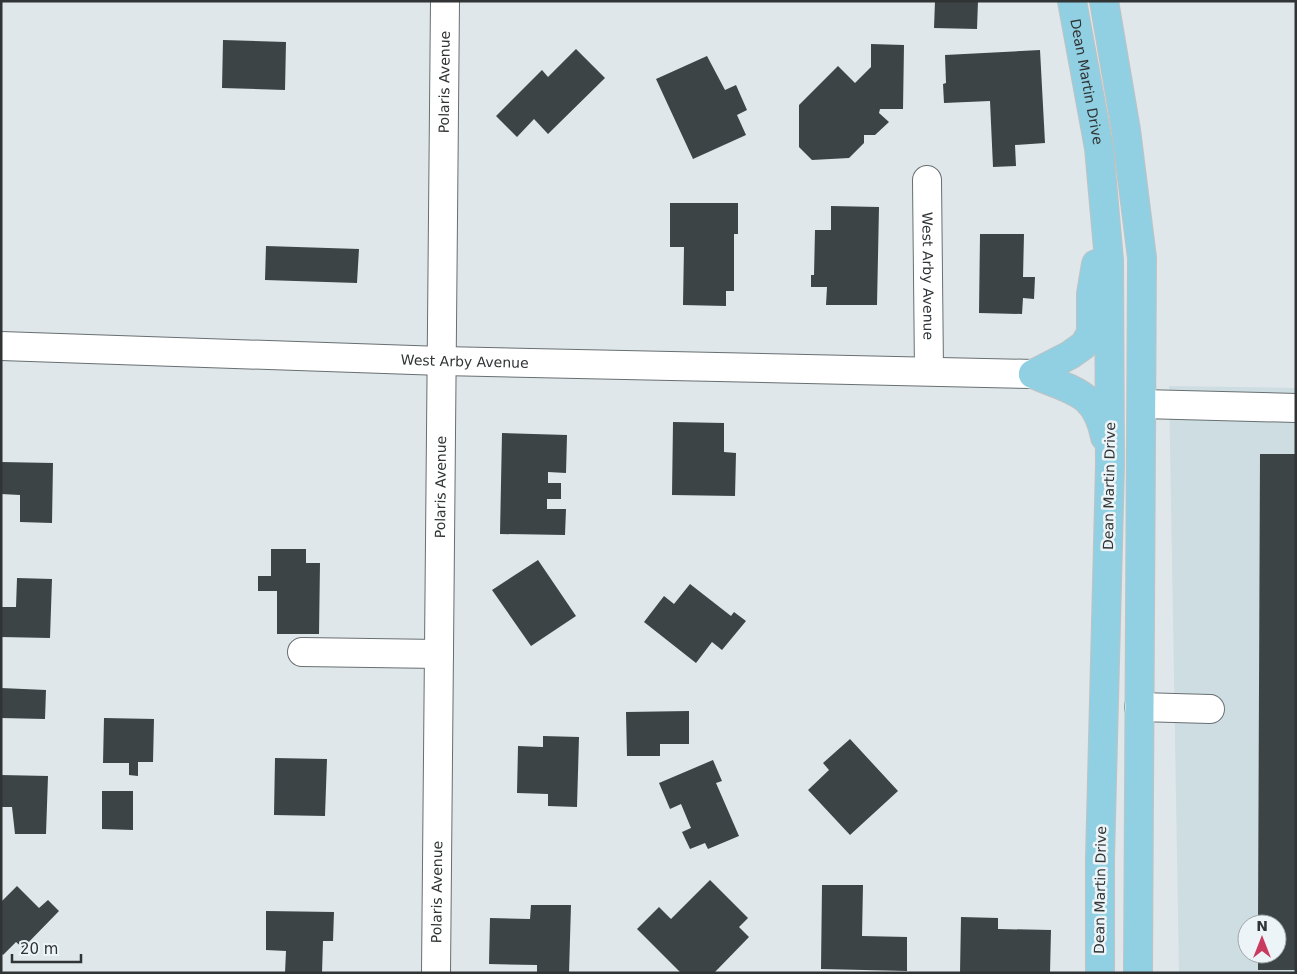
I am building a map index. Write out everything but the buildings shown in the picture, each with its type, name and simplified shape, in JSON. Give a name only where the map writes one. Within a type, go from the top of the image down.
[{"type":"main road","name":"Dean Martin Drive","points":[[1072,1],[1099,148],[1110,260],[1110,465],[1100,858],[1100,973]]},
{"type":"main road","points":[[1104,1],[1126,130],[1142,258],[1138,973]]},
{"type":"main road","points":[[1033,374],[1070,355],[1084,345],[1091,333],[1091,294],[1106,210]]},
{"type":"main road","points":[[1033,374],[1074,389],[1087,397],[1096,409],[1103,428],[1110,465]]},
{"type":"street","name":"Polaris Avenue","points":[[436,973],[445,1]]},
{"type":"street","name":"West Arby Avenue","points":[[927,180],[929,372]]},
{"type":"street","name":"West Arby Avenue","points":[[1,346],[442,361],[1033,374]]},
{"type":"street","points":[[1142,404],[1296,408]]},
{"type":"street","points":[[302,652],[439,654]]},
{"type":"street","points":[[1139,707],[1210,708]]},
{"type":"shaded area","points":[[1169,386],[1296,388],[1296,973],[1179,973]]}]
